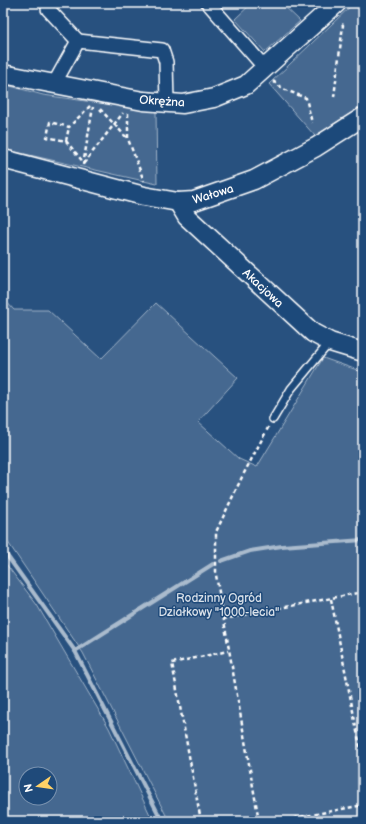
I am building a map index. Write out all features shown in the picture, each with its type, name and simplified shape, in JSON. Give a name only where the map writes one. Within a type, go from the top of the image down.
[{"type":"street","points":[[208,3],[265,68]]},
{"type":"street","points":[[48,8],[78,41],[162,50],[166,62],[167,102]]},
{"type":"street","name":"Okrężna","points":[[3,74],[143,101],[183,104],[214,98],[246,85],[336,10]]},
{"type":"street","points":[[54,84],[78,41]]},
{"type":"street","name":"Wałowa","points":[[3,158],[144,196],[178,202],[194,201],[254,180],[316,147],[363,117]]},
{"type":"street","name":"Akacjowa","points":[[178,202],[187,217],[313,333],[330,342],[363,352]]},
{"type":"lane","points":[[273,419],[290,389],[330,342]]},
{"type":"path","points":[[334,97],[343,25],[336,10]]},
{"type":"path","points":[[283,89],[306,98],[312,123]]},
{"type":"path","points":[[94,103],[128,139]]},
{"type":"path","points":[[66,141],[69,127],[94,103]]},
{"type":"path","points":[[83,168],[94,103]]},
{"type":"path","points":[[84,163],[128,107],[128,139],[144,181]]},
{"type":"path","points":[[69,127],[50,122],[47,137],[66,141],[84,163]]},
{"type":"path","points":[[259,821],[228,651],[216,575],[216,532],[242,477],[273,419]]},
{"type":"path","points":[[224,619],[363,592]]},
{"type":"path","points":[[331,599],[363,762]]},
{"type":"path","points":[[201,821],[172,663],[228,651]]},
{"type":"path","points":[[280,821],[363,805]]},
{"type":"green space","points":[[252,3],[281,3],[300,21],[265,52],[235,19]]},
{"type":"green space","points":[[354,3],[363,3],[363,105],[315,136],[269,84]]},
{"type":"green space","points":[[3,84],[43,95],[156,111],[157,184],[3,149]]},
{"type":"green space","name":"Rodzinny Ogród Działkowy \"1000-lecia\"","points":[[3,298],[14,310],[48,310],[101,359],[156,303],[238,378],[198,422],[239,459],[257,467],[323,358],[363,372],[363,821],[169,821],[83,653],[3,535]]},
{"type":"green space","points":[[3,560],[37,605],[109,728],[153,821],[3,821]]},
{"type":"waterway","points":[[221,561],[250,551],[282,546],[363,540]]},
{"type":"waterway","points":[[3,550],[75,651]]},
{"type":"waterway","points":[[162,821],[75,651],[213,564]]}]
